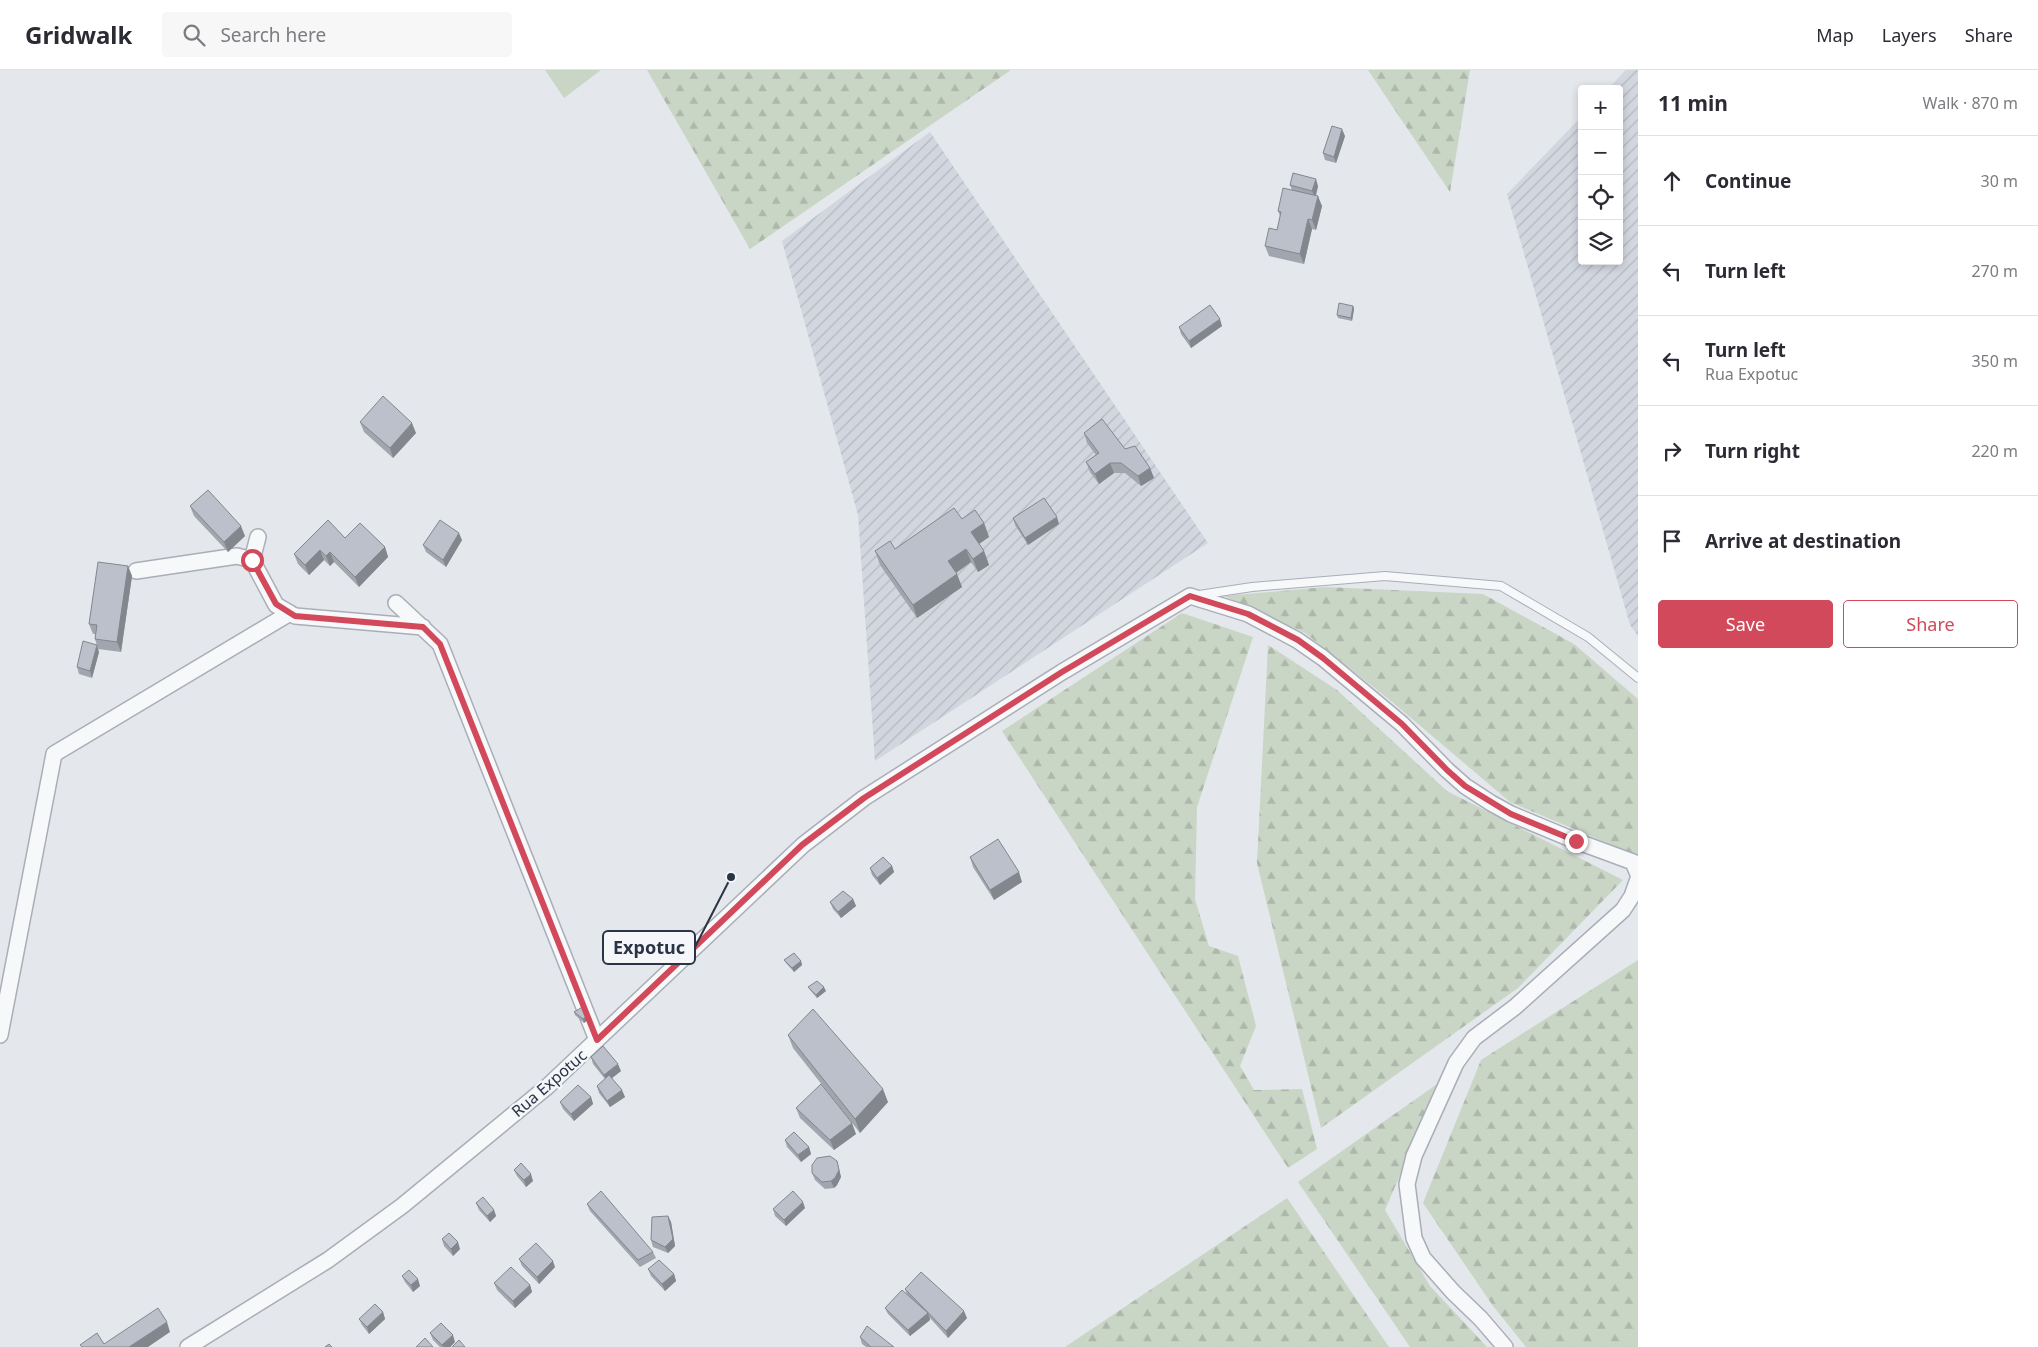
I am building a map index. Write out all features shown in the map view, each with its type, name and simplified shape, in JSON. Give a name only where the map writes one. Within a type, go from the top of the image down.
[{"type":"street","points":[[258,537],[252,560],[276,604],[295,616],[423,627]]},
{"type":"street","points":[[136,571],[237,556],[252,560]]},
{"type":"street","points":[[1190,596],[1248,614],[1298,640],[1323,658],[1402,724],[1465,786],[1511,814],[1633,862],[1638,874]]},
{"type":"street","name":"Rua Expotuc","points":[[188,1347],[328,1260],[402,1206],[548,1086],[802,845],[857,804],[1062,672],[1190,596]]},
{"type":"street","points":[[396,603],[440,644],[597,1040]]},
{"type":"street","points":[[0,1035],[54,754],[290,613]]},
{"type":"street","points":[[1505,1347],[1482,1319],[1453,1292],[1422,1258],[1414,1238],[1407,1184],[1414,1156],[1456,1063],[1474,1038],[1515,1007],[1623,910],[1632,896],[1638,879]]},
{"type":"lane","points":[[1190,596],[1252,587],[1385,576],[1502,586],[1588,637],[1638,678]]},
{"type":"shaded area","points":[[1626,70],[1638,70],[1638,636],[1630,625],[1507,194],[1578,120],[1578,265],[1623,265],[1623,85],[1612,85]]},
{"type":"shaded area","points":[[930,132],[1208,543],[875,761],[858,515],[782,241]]},
{"type":"green space","points":[[545,70],[601,70],[564,98]]},
{"type":"green space","points":[[647,70],[1011,70],[750,249]]},
{"type":"green space","points":[[1368,70],[1470,70],[1450,192]]},
{"type":"green space","points":[[1325,587],[1483,594],[1574,644],[1638,699],[1638,856],[1510,802],[1391,701],[1305,633],[1224,596]]},
{"type":"green space","points":[[1182,613],[1253,637],[1197,807],[1195,899],[1209,946],[1238,956],[1256,1026],[1240,1066],[1254,1090],[1302,1089],[1317,1149],[1288,1168],[1002,731]]},
{"type":"green space","points":[[1268,645],[1337,690],[1447,791],[1623,880],[1518,988],[1321,1128],[1257,863]]},
{"type":"green space","points":[[1638,960],[1638,1347],[1526,1347],[1493,1306],[1423,1203],[1481,1060]]},
{"type":"green space","points":[[1440,1082],[1385,1210],[1430,1286],[1487,1347],[1410,1347],[1298,1182]]},
{"type":"green space","points":[[1287,1198],[1389,1347],[1065,1347]]},
{"type":"building","points":[[1332,126],[1342,129],[1334,157],[1323,153]]},
{"type":"building","points":[[1293,173],[1316,179],[1312,191],[1290,185]]},
{"type":"building","points":[[1283,188],[1318,196],[1312,220],[1308,219],[1300,254],[1265,246],[1269,228],[1277,230],[1281,212],[1278,211]]},
{"type":"building","points":[[1339,303],[1353,306],[1351,318],[1337,315]]},
{"type":"building","points":[[1210,305],[1220,319],[1189,341],[1179,327]]},
{"type":"building","points":[[383,396],[412,423],[390,448],[360,422]]},
{"type":"building","points":[[1102,419],[1125,449],[1135,446],[1150,468],[1138,476],[1121,463],[1110,463],[1095,474],[1086,462],[1099,453],[1084,433]]},
{"type":"building","points":[[208,490],[241,526],[224,542],[190,506]]},
{"type":"building","points":[[1044,498],[1057,517],[1025,538],[1013,518]]},
{"type":"building","points":[[954,508],[962,519],[975,510],[984,523],[971,532],[984,551],[973,559],[966,549],[948,561],[957,574],[913,605],[875,551],[890,541],[895,549]]},
{"type":"building","points":[[328,520],[345,538],[360,523],[385,547],[355,577],[330,552],[326,556],[320,550],[305,565],[294,554]]},
{"type":"building","points":[[440,520],[459,533],[443,560],[423,545]]},
{"type":"building","points":[[98,562],[128,566],[117,642],[95,639],[97,625],[89,624]]},
{"type":"building","points":[[83,641],[97,645],[90,671],[77,667]]},
{"type":"building","points":[[998,839],[1019,872],[990,890],[970,857]]},
{"type":"building","points":[[883,857],[892,866],[877,878],[870,868]]},
{"type":"building","points":[[843,891],[853,899],[838,912],[830,902]]},
{"type":"building","points":[[794,953],[801,961],[792,968],[784,960]]},
{"type":"building","points":[[817,981],[824,987],[816,995],[808,987]]},
{"type":"building","points":[[584,1006],[588,1015],[583,1019],[574,1012]]},
{"type":"building","points":[[813,1009],[883,1089],[855,1119],[788,1035]]},
{"type":"building","points":[[603,1046],[618,1064],[604,1075],[591,1057]]},
{"type":"building","points":[[609,1075],[622,1090],[607,1101],[597,1086]]},
{"type":"building","points":[[821,1084],[852,1123],[830,1140],[796,1108]]},
{"type":"building","points":[[578,1085],[591,1097],[571,1114],[560,1102]]},
{"type":"building","points":[[794,1132],[809,1147],[798,1155],[785,1140]]},
{"type":"building","points":[[830,1156],[837,1161],[839,1170],[831,1181],[822,1182],[812,1173],[812,1165],[817,1158]]},
{"type":"building","points":[[521,1163],[531,1174],[524,1180],[514,1170]]},
{"type":"building","points":[[601,1191],[653,1252],[638,1260],[587,1204]]},
{"type":"building","points":[[793,1191],[803,1202],[784,1220],[773,1209]]},
{"type":"building","points":[[483,1197],[494,1210],[487,1216],[476,1203]]},
{"type":"building","points":[[668,1216],[673,1239],[665,1247],[651,1240],[652,1217]]},
{"type":"building","points":[[449,1233],[458,1242],[451,1249],[442,1239]]},
{"type":"building","points":[[536,1243],[553,1261],[537,1277],[519,1259]]},
{"type":"building","points":[[659,1260],[674,1274],[662,1284],[648,1269]]},
{"type":"building","points":[[511,1267],[530,1285],[513,1301],[494,1283]]},
{"type":"building","points":[[409,1270],[418,1279],[411,1285],[402,1276]]},
{"type":"building","points":[[921,1272],[964,1311],[946,1331],[905,1289]]},
{"type":"building","points":[[902,1290],[928,1313],[908,1330],[885,1308]]},
{"type":"building","points":[[375,1304],[383,1312],[367,1327],[359,1319]]},
{"type":"building","points":[[158,1308],[167,1322],[129,1347],[82,1347],[80,1345],[97,1333],[104,1344]]},
{"type":"building","points":[[441,1323],[453,1335],[442,1345],[430,1333]]},
{"type":"building","points":[[867,1326],[894,1347],[871,1347],[860,1337]]},
{"type":"building","points":[[425,1338],[433,1347],[416,1347]]},
{"type":"building","points":[[459,1340],[465,1347],[452,1347]]},
{"type":"place","name":"Expotuc","points":[[731,877]]},
{"type":"route","points":[[252,560],[276,604],[295,616],[423,627],[440,644],[597,1040],[802,845],[864,798],[1062,672],[1190,596],[1248,614],[1298,640],[1323,658],[1402,724],[1465,786],[1511,814],[1576,841]]}]
